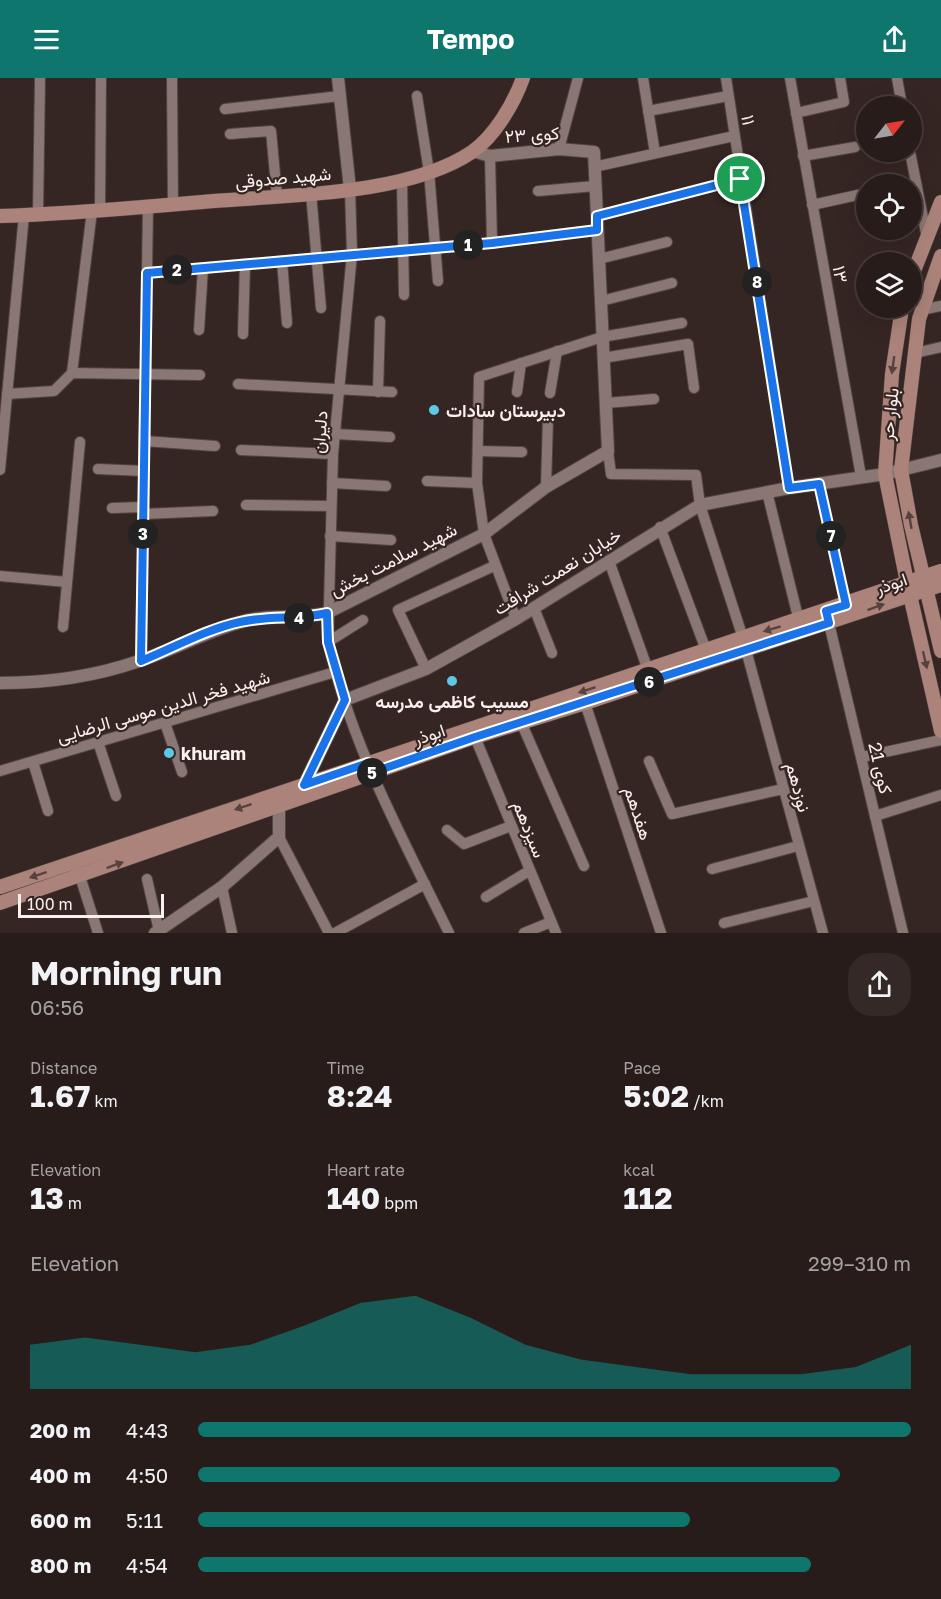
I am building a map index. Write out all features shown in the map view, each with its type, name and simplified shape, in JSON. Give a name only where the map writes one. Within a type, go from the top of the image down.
[{"type":"main road","name":"شهید صدوقی","points":[[0,216],[96,211],[311,193],[402,180],[429,172],[473,151],[514,104],[523,78]]},
{"type":"main road","points":[[921,252],[941,203]]},
{"type":"main road","name":"بلوار حر","points":[[922,308],[938,271],[941,256]]},
{"type":"main road","name":"بلوار حر","points":[[900,318],[892,374],[885,474],[908,589],[941,731]]},
{"type":"main road","name":"بلوار حر","points":[[920,318],[902,470],[924,584],[940,644]]},
{"type":"main road","name":"ابوذر","points":[[0,887],[277,801],[304,785],[369,768],[585,703],[745,644],[924,584],[941,571]]},
{"type":"main road","name":"ابوذر","points":[[924,584],[941,585]]},
{"type":"main road","name":"ابوذر","points":[[0,903],[81,877],[277,801],[648,670],[706,650],[745,644]]},
{"type":"street","points":[[0,470],[7,394],[6,351],[31,215],[40,78]]},
{"type":"street","points":[[7,394],[54,391],[72,373],[96,211],[101,78]]},
{"type":"street","points":[[172,78],[172,205]]},
{"type":"street","points":[[338,78],[350,189]]},
{"type":"street","points":[[558,149],[578,78]]},
{"type":"street","points":[[643,78],[655,153]]},
{"type":"street","name":"۱۱","points":[[726,78],[789,488]]},
{"type":"street","name":"۱۳","points":[[790,78],[861,476]]},
{"type":"street","points":[[796,113],[844,102],[840,78]]},
{"type":"street","points":[[897,78],[900,96]]},
{"type":"street","points":[[225,109],[340,96]]},
{"type":"street","points":[[417,96],[429,172],[438,281]]},
{"type":"street","points":[[648,111],[728,96]]},
{"type":"street","points":[[230,134],[271,131],[277,196]]},
{"type":"street","points":[[608,451],[594,167],[734,136]]},
{"type":"street","points":[[803,156],[855,147]]},
{"type":"street","name":"کوی ۲۳","points":[[473,151],[490,156],[558,149],[594,152],[594,167]]},
{"type":"street","points":[[490,156],[492,243]]},
{"type":"street","points":[[912,162],[927,238]]},
{"type":"street","points":[[597,216],[740,179]]},
{"type":"street","points":[[402,180],[404,295]]},
{"type":"street","points":[[538,191],[595,186]]},
{"type":"street","name":"دلیران","points":[[350,189],[352,254],[333,454],[328,642],[335,672],[369,768],[449,933]]},
{"type":"street","points":[[311,193],[321,308]]},
{"type":"street","points":[[812,205],[856,195]]},
{"type":"street","points":[[141,661],[148,207]]},
{"type":"street","points":[[147,273],[492,243],[597,230]]},
{"type":"street","points":[[599,259],[667,242]]},
{"type":"street","points":[[282,261],[287,323]]},
{"type":"street","points":[[243,334],[245,264]]},
{"type":"street","points":[[199,330],[203,268]]},
{"type":"street","points":[[601,301],[672,283]]},
{"type":"street","points":[[922,310],[941,306]]},
{"type":"street","points":[[378,392],[380,321]]},
{"type":"street","points":[[516,619],[494,566],[484,534],[477,483],[479,377],[602,337],[682,323]]},
{"type":"street","points":[[603,358],[688,344],[694,388]]},
{"type":"street","points":[[915,353],[941,347]]},
{"type":"street","points":[[550,393],[557,351]]},
{"type":"street","points":[[517,392],[521,363]]},
{"type":"street","points":[[72,373],[145,372],[200,375]]},
{"type":"street","points":[[238,384],[339,392],[392,392]]},
{"type":"street","points":[[606,403],[654,399]]},
{"type":"street","points":[[546,488],[548,418]]},
{"type":"street","points":[[336,434],[390,437]]},
{"type":"street","points":[[144,441],[214,446]]},
{"type":"street","points":[[63,627],[80,442]]},
{"type":"street","points":[[241,450],[333,454]]},
{"type":"street","points":[[478,451],[522,452]]},
{"type":"street","name":"شهید سلامت بخش","points":[[0,683],[51,682],[100,674],[141,661],[238,622],[276,616],[304,618],[327,613],[484,534],[546,488],[608,451]]},
{"type":"street","name":"نوزدهم","points":[[608,451],[610,474],[696,475],[700,505],[745,644],[823,933]]},
{"type":"street","name":"خیابان نعمت شرافت","points":[[345,700],[426,669],[516,619],[660,527],[700,505],[789,488],[885,474],[941,460]]},
{"type":"street","points":[[98,469],[144,471]]},
{"type":"street","points":[[427,481],[477,483]]},
{"type":"street","points":[[332,483],[386,486]]},
{"type":"street","points":[[819,484],[848,611]]},
{"type":"street","points":[[767,492],[800,626]]},
{"type":"street","points":[[246,505],[330,506]]},
{"type":"street","points":[[112,508],[143,511],[213,511]]},
{"type":"street","points":[[660,527],[706,650]]},
{"type":"street","points":[[330,536],[391,540]]},
{"type":"street","points":[[609,561],[648,670]]},
{"type":"street","points":[[426,669],[398,610],[494,566]]},
{"type":"street","points":[[0,576],[67,582]]},
{"type":"street","points":[[534,608],[552,653]]},
{"type":"street","name":"کوی 21","points":[[828,617],[903,933]]},
{"type":"street","points":[[328,642],[363,620]]},
{"type":"street","name":"شهید فخر الدین موسی الرضایی","points":[[0,771],[335,672]]},
{"type":"street","points":[[304,785],[345,700]]},
{"type":"street","name":"هفدهم","points":[[585,703],[661,933]]},
{"type":"street","points":[[521,722],[584,866]]},
{"type":"street","points":[[165,723],[182,772]]},
{"type":"street","name":"سیزدهم","points":[[475,737],[556,933]]},
{"type":"street","points":[[861,757],[941,740]]},
{"type":"street","points":[[98,742],[116,796]]},
{"type":"street","points":[[649,761],[672,814],[783,789]]},
{"type":"street","points":[[33,762],[48,811]]},
{"type":"street","points":[[874,816],[941,795]]},
{"type":"street","points":[[277,801],[279,837],[329,933]]},
{"type":"street","points":[[447,830],[464,844],[511,826]]},
{"type":"street","points":[[147,879],[157,932],[222,888],[279,837]]},
{"type":"street","points":[[712,869],[798,846]]},
{"type":"street","points":[[75,862],[98,933]]},
{"type":"street","points":[[486,897],[529,871]]},
{"type":"street","points":[[335,933],[425,884]]},
{"type":"street","points":[[222,888],[232,933]]},
{"type":"street","points":[[724,923],[814,901]]},
{"type":"street","points":[[524,933],[551,922]]},
{"type":"place","name":"دبیرستان سادات","points":[[434,410]]},
{"type":"place","name":"مسیب کاظمی مدرسه","points":[[452,681]]},
{"type":"place","name":"khuram","points":[[169,753]]},
{"type":"route","points":[[740,179],[789,488],[819,484],[846,605],[826,611],[829,623],[475,737],[371,773],[368,763],[304,785],[345,700],[328,642],[327,613],[304,618],[276,616],[238,622],[141,661],[147,273],[492,243],[597,230],[597,216],[740,179]]}]
